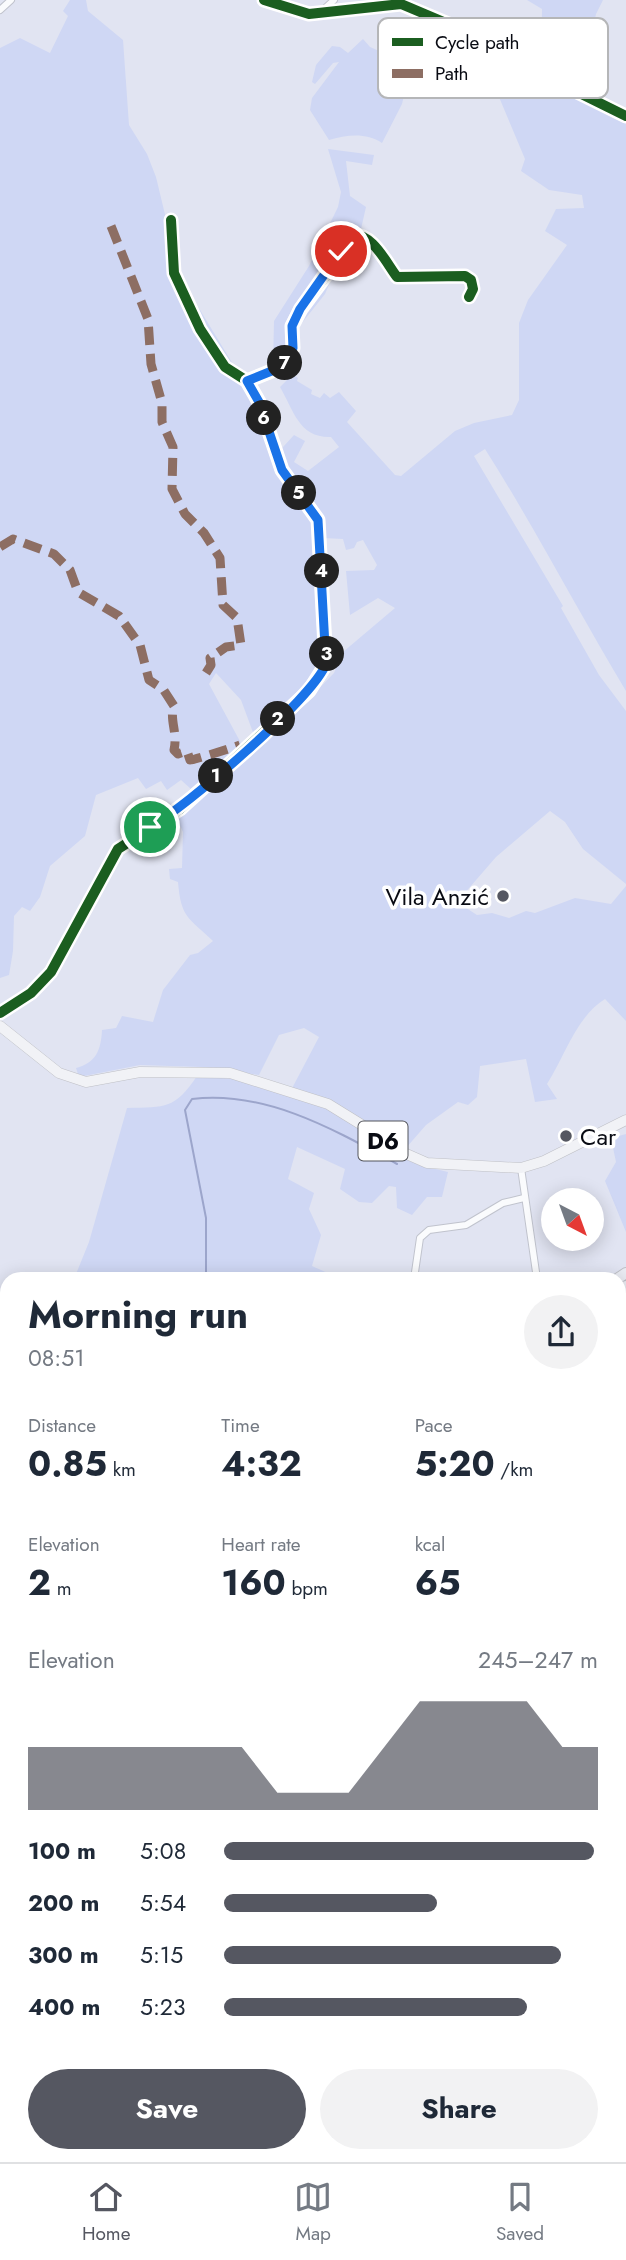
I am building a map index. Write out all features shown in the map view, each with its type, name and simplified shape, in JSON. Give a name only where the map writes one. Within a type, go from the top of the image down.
[{"type":"main road","name":"D6","points":[[0,1026],[59,1073],[86,1082],[140,1072],[230,1073],[328,1104],[393,1148],[427,1163],[521,1168],[544,1161],[626,1121]]},
{"type":"street","points":[[0,10],[11,0]]},
{"type":"street","points":[[264,0],[309,14],[401,4],[433,18]]},
{"type":"street","points":[[322,11],[334,0]]},
{"type":"street","points":[[590,98],[626,116]]},
{"type":"street","points":[[0,1013],[31,993],[51,972],[118,849],[180,809],[309,691],[326,664],[318,520],[282,470],[259,402],[247,381],[225,367],[200,329],[174,273],[171,220]]},
{"type":"street","points":[[247,381],[284,366],[293,348],[292,326],[300,309],[327,274],[350,235],[360,234],[369,239],[397,277],[465,276],[471,280],[473,289],[469,297]]},
{"type":"street","points":[[521,1168],[536,1272]]},
{"type":"street","points":[[415,1272],[420,1238],[429,1230],[466,1225],[503,1203],[524,1198]]},
{"type":"shaded area","points":[[70,0],[86,0],[88,11],[123,40],[129,125],[147,154],[156,177],[180,277],[256,402],[273,458],[294,435],[305,441],[294,462],[308,471],[339,447],[331,437],[320,436],[304,428],[280,387],[287,380],[273,366],[274,321],[309,266],[338,207],[341,192],[328,149],[374,155],[372,165],[346,161],[350,196],[366,207],[361,229],[352,231],[325,294],[298,328],[287,370],[298,378],[297,381],[312,390],[311,394],[320,398],[324,393],[330,398],[339,392],[356,411],[347,422],[395,475],[401,476],[455,431],[474,423],[512,415],[519,400],[519,323],[528,300],[567,245],[545,231],[556,209],[584,208],[582,195],[549,190],[521,171],[525,159],[499,98],[579,98],[613,118],[626,119],[626,691],[485,449],[474,456],[563,606],[561,608],[599,675],[626,711],[626,884],[583,849],[565,822],[550,811],[496,857],[457,902],[477,915],[492,913],[509,918],[526,911],[535,913],[575,898],[611,904],[626,886],[626,1021],[605,999],[586,1016],[547,1084],[557,1099],[535,1102],[526,1059],[480,1066],[477,1097],[468,1105],[458,1102],[426,1125],[399,1156],[419,1165],[448,1172],[442,1197],[427,1197],[412,1215],[397,1208],[396,1187],[389,1186],[372,1203],[359,1202],[340,1189],[345,1169],[297,1147],[288,1179],[314,1193],[309,1209],[321,1235],[312,1266],[325,1272],[77,1272],[89,1242],[127,1108],[168,1104],[182,1095],[197,1076],[245,1080],[289,1094],[319,1037],[304,1028],[279,1035],[259,1075],[202,1067],[140,1065],[79,1077],[76,1068],[93,1059],[99,1049],[102,1030],[116,1028],[122,1016],[153,1022],[163,990],[190,955],[198,953],[213,941],[187,916],[181,903],[178,882],[170,879],[169,869],[182,868],[183,832],[177,819],[267,742],[334,673],[343,652],[395,608],[378,598],[350,615],[346,571],[374,570],[377,565],[363,540],[357,542],[354,548],[346,550],[343,539],[323,538],[320,522],[311,512],[323,655],[317,675],[306,689],[254,735],[241,700],[216,673],[209,684],[242,745],[191,789],[181,780],[167,790],[161,781],[146,789],[138,778],[96,795],[85,836],[50,866],[40,897],[30,911],[22,907],[14,916],[9,975],[0,978],[0,48],[20,38],[50,53],[68,16],[63,11]]},
{"type":"shaded area","points":[[527,0],[603,0],[595,18],[542,18],[542,9]]},
{"type":"shaded area","points":[[363,39],[378,51],[378,98],[403,98],[382,143],[369,137],[356,136],[329,140],[310,110],[312,98],[339,62],[333,63],[315,84],[312,82],[316,65],[332,46],[340,47],[348,53]]},
{"type":"shaded area","points":[[626,1134],[626,1232],[605,1181],[616,1162],[611,1138]]},
{"type":"waterway","points":[[206,1272],[206,1218],[185,1110],[192,1099],[247,1101],[299,1115],[397,1164]]},
{"type":"marked path","points":[[111,226],[148,319],[151,364],[162,403],[162,422],[173,447],[172,489],[185,514],[204,533],[220,558],[223,605],[237,618],[241,645],[226,647],[210,658],[211,665],[206,673]]},
{"type":"marked path","points":[[0,547],[13,539],[54,554],[70,570],[78,592],[119,616],[140,645],[149,680],[163,689],[174,706],[174,750],[178,754],[187,751],[190,760],[240,745]]},
{"type":"cycle path","points":[[264,0],[309,14],[401,4],[434,18]]},
{"type":"cycle path","points":[[590,98],[626,116]]},
{"type":"cycle path","points":[[0,1013],[31,993],[51,972],[118,849],[180,809],[309,691],[326,664],[318,520],[282,470],[259,402],[247,381],[225,367],[200,329],[174,273],[171,220]]},
{"type":"cycle path","points":[[247,381],[284,366],[293,348],[292,326],[350,235],[358,235],[371,243],[397,277],[465,276],[471,280],[473,289],[469,297]]},
{"type":"place","name":"Vila Anzić","points":[[503,896]]},
{"type":"place","name":"Car","points":[[566,1136]]},
{"type":"route","points":[[150,827],[180,809],[288,711],[309,691],[326,664],[318,520],[282,470],[274,453],[259,402],[247,381],[284,366],[293,348],[292,326],[300,309],[341,251]]}]
